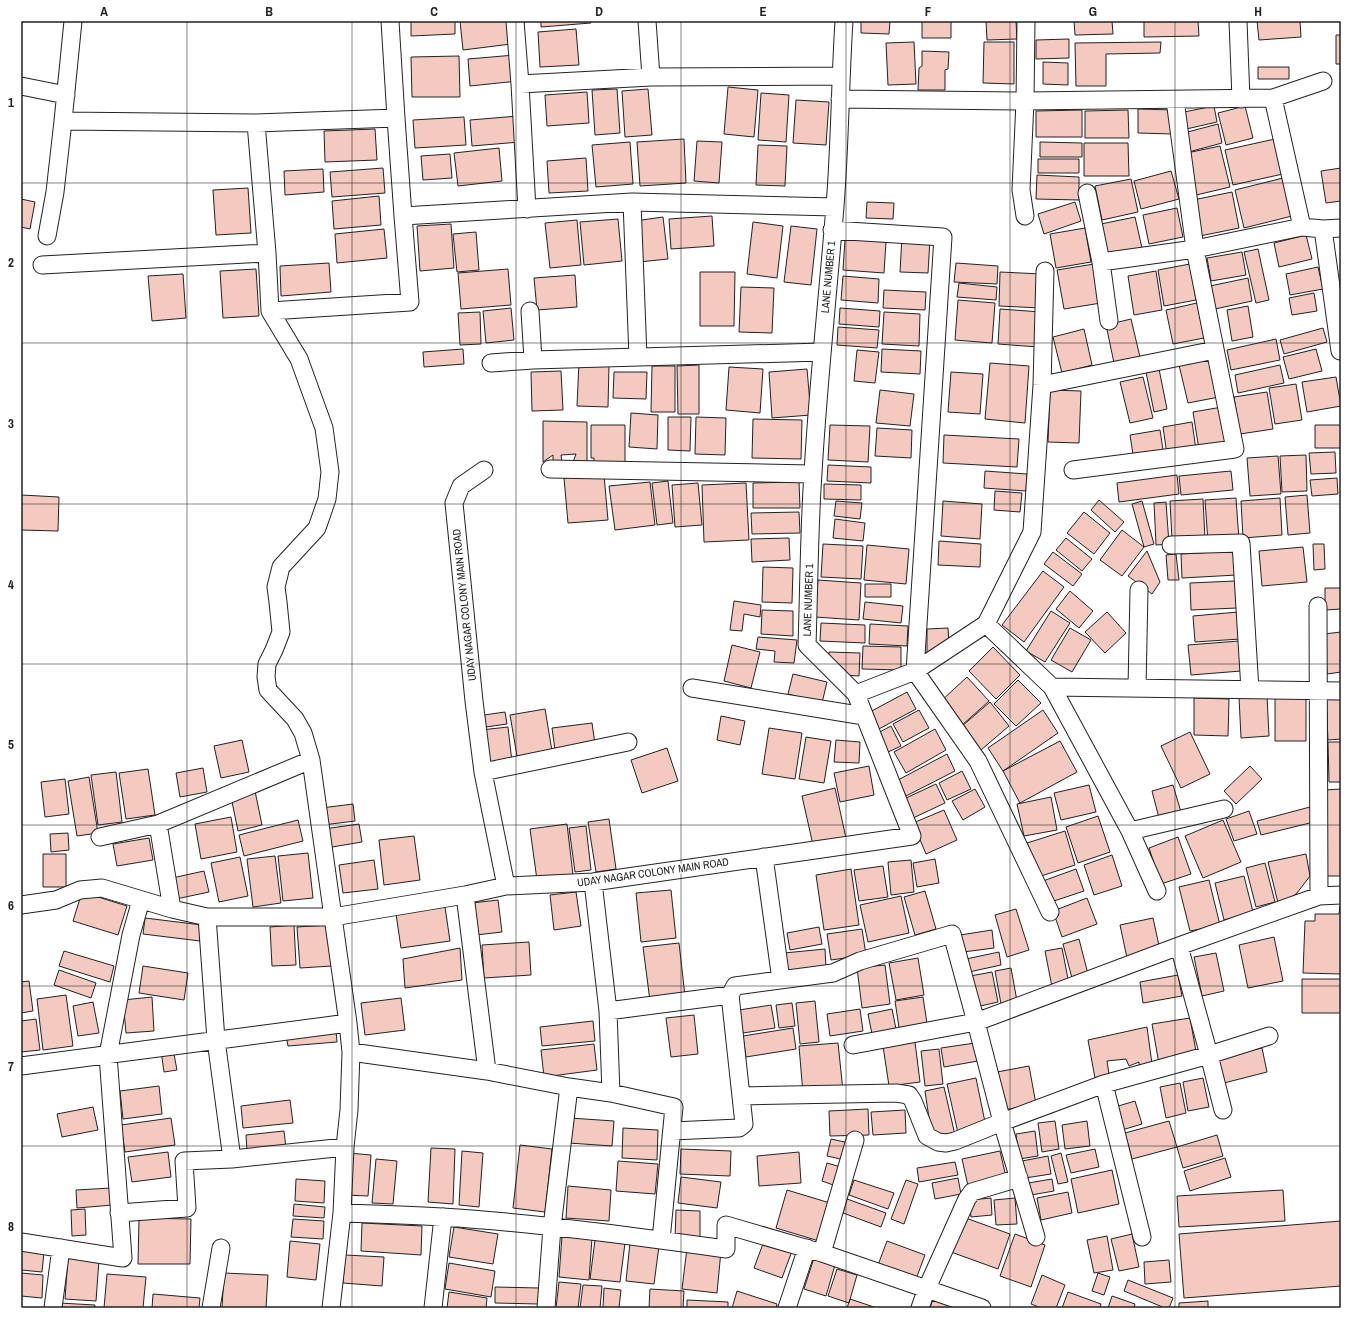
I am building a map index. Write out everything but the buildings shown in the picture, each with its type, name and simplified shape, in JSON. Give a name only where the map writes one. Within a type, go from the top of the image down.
[{"type":"street","points":[[47,236],[55,192],[73,21]]},
{"type":"street","points":[[270,311],[410,302],[390,21]]},
{"type":"street","points":[[515,21],[527,209]]},
{"type":"street","points":[[647,21],[651,77]]},
{"type":"street","name":"LANE NUMBER 1","points":[[844,21],[840,76],[835,207],[812,474],[806,645],[856,694]]},
{"type":"street","points":[[1025,216],[1021,190],[1025,101],[1026,21]]},
{"type":"street","points":[[1238,21],[1241,99]]},
{"type":"street","points":[[520,84],[651,77],[840,76]]},
{"type":"street","points":[[840,99],[1025,101],[1273,98],[1323,81]]},
{"type":"street","points":[[21,86],[66,95]]},
{"type":"street","points":[[1273,98],[1302,227]]},
{"type":"street","points":[[1073,470],[1235,449],[1195,249],[1175,100]]},
{"type":"street","points":[[63,121],[256,123],[396,118]]},
{"type":"street","points":[[256,123],[267,253],[270,311],[299,359],[324,428],[330,472],[327,499],[317,528],[281,567],[276,587],[281,632],[267,664],[266,677],[268,690],[295,719],[303,733],[311,760],[351,1052],[342,1213],[331,1308]]},
{"type":"street","points":[[1087,193],[1101,262],[1110,321]]},
{"type":"street","points":[[403,216],[632,202],[835,207]]},
{"type":"street","points":[[632,202],[638,357]]},
{"type":"street","points":[[1101,262],[1195,249],[1302,227],[1323,230],[1341,228]]},
{"type":"street","points":[[832,230],[943,237],[915,671],[978,761],[1050,912]]},
{"type":"street","points":[[1323,230],[1340,351]]},
{"type":"street","points":[[42,265],[267,253]]},
{"type":"street","points":[[856,694],[915,671],[986,624],[1032,532],[1042,385],[1045,271]]},
{"type":"street","points":[[530,311],[533,360]]},
{"type":"street","points":[[1042,385],[1215,350]]},
{"type":"street","points":[[491,363],[533,360],[822,352]]},
{"type":"street","points":[[550,469],[812,474]]},
{"type":"street","name":"UDAY NAGAR COLONY MAIN ROAD","points":[[484,470],[461,486],[454,503],[474,701],[483,772],[506,886],[593,882],[912,836],[856,694]]},
{"type":"street","points":[[1171,545],[1241,543],[1250,690]]},
{"type":"street","points":[[1137,688],[1139,590]]},
{"type":"street","points":[[1318,606],[1317,691],[1319,896]]},
{"type":"street","points":[[986,624],[1052,687],[1130,831],[1157,891]]},
{"type":"street","points":[[1052,687],[1317,691],[1341,690]]},
{"type":"street","points":[[692,688],[864,716]]},
{"type":"street","points":[[483,772],[628,742]]},
{"type":"street","points":[[100,837],[158,824],[311,760]]},
{"type":"street","points":[[1130,831],[1224,809]]},
{"type":"street","points":[[158,824],[172,909]]},
{"type":"street","points":[[764,857],[781,980]]},
{"type":"street","points":[[593,882],[608,1011],[611,1093]]},
{"type":"street","points":[[21,905],[56,900],[80,890],[102,888],[172,909],[208,917],[333,917],[464,895],[506,886]]},
{"type":"street","points":[[464,895],[487,1071]]},
{"type":"street","points":[[853,1045],[976,1022],[1178,946],[1319,896],[1341,895]]},
{"type":"street","points":[[21,1242],[123,1258],[108,1055],[131,935],[141,900]]},
{"type":"street","points":[[208,917],[216,1040],[232,1159]]},
{"type":"street","points":[[672,1131],[739,1128],[744,1124],[730,996],[735,986],[833,973],[860,961],[952,934],[1002,1122],[1036,1237]]},
{"type":"street","points":[[1178,946],[1223,1110]]},
{"type":"street","points":[[608,1011],[730,996]]},
{"type":"street","points":[[21,1066],[348,1023]]},
{"type":"street","points":[[741,1096],[896,1093],[909,1095],[913,1101],[927,1136],[938,1142],[946,1143],[955,1141],[1104,1084],[1209,1055],[1269,1036]]},
{"type":"street","points":[[351,1052],[487,1071],[569,1087],[611,1093],[674,1107],[661,1240]]},
{"type":"street","points":[[1104,1084],[1142,1237]]},
{"type":"street","points":[[546,1308],[552,1227],[569,1087]]},
{"type":"street","points":[[787,1308],[814,1250],[855,1140]]},
{"type":"street","points":[[119,1213],[187,1208],[184,1162],[232,1159],[345,1147]]},
{"type":"street","points":[[920,1308],[927,1288],[967,1199],[972,1192],[1019,1178]]},
{"type":"street","points":[[342,1213],[443,1217],[552,1227],[726,1249],[726,1225],[814,1250],[982,1308]]},
{"type":"street","points":[[434,1308],[443,1217]]},
{"type":"street","points":[[53,1308],[61,1248]]},
{"type":"street","points":[[211,1308],[221,1248]]}]
